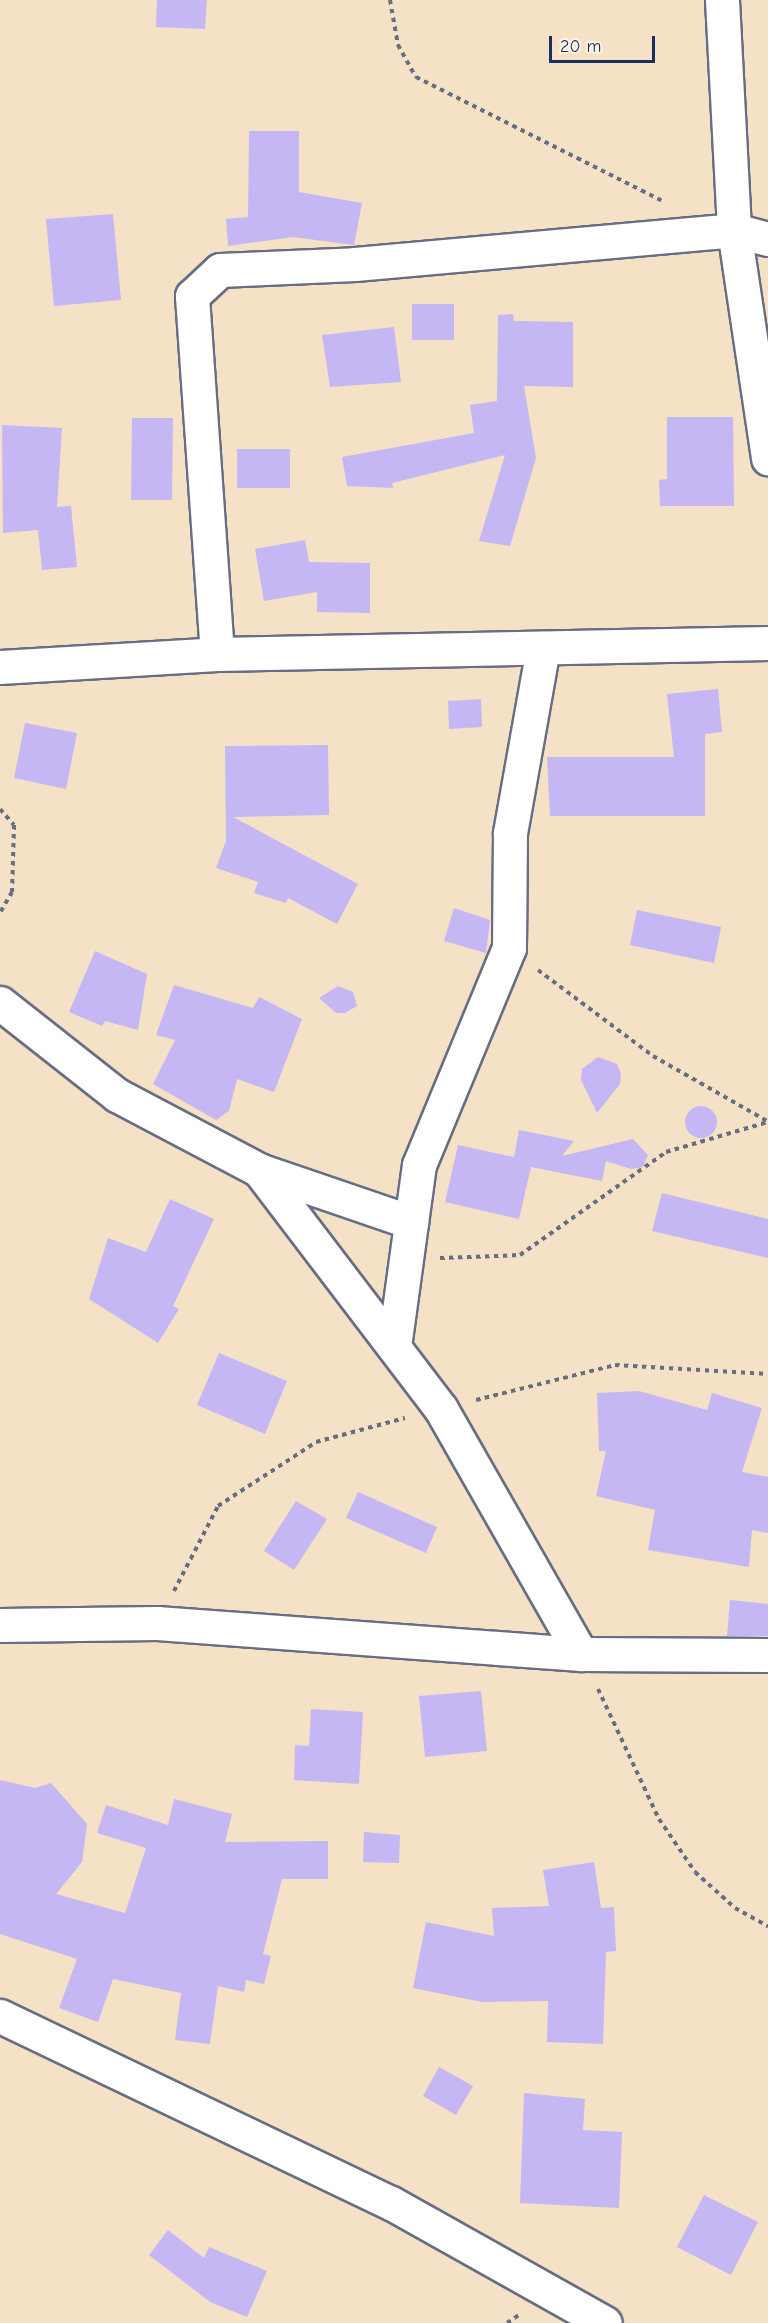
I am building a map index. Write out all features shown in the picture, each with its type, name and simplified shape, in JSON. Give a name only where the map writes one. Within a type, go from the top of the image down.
[{"type":"street","points":[[722,0],[723,231],[768,458]]},
{"type":"street","points":[[217,654],[192,296],[220,270],[356,264],[723,231],[768,239]]},
{"type":"street","points":[[0,668],[217,654],[768,643]]},
{"type":"street","points":[[394,1347],[418,1165],[509,948],[510,833],[543,648]]},
{"type":"street","points":[[0,1003],[117,1095],[259,1170],[411,1222]]},
{"type":"street","points":[[259,1170],[441,1409],[581,1654]]},
{"type":"street","points":[[0,1625],[157,1623],[581,1654],[768,1655]]},
{"type":"street","points":[[0,2016],[381,2198],[605,2323]]},
{"type":"path","points":[[390,0],[398,45],[416,77],[633,181],[723,231]]},
{"type":"path","points":[[0,809],[14,825],[12,892],[0,913]]},
{"type":"path","points":[[406,1257],[480,1260],[520,1255],[666,1152],[768,1122],[653,1056],[509,948]]},
{"type":"path","points":[[581,1654],[659,1819],[695,1872],[735,1908],[768,1926]]},
{"type":"building","points":[[157,0],[207,0],[205,29],[156,27]]},
{"type":"building","points":[[249,131],[299,131],[299,192],[362,203],[354,245],[293,237],[228,246],[226,219],[248,217]]},
{"type":"building","points":[[113,214],[121,300],[54,306],[46,219]]},
{"type":"building","points":[[412,304],[454,304],[454,340],[412,340]]},
{"type":"building","points":[[513,314],[514,321],[573,322],[573,387],[524,386],[536,458],[510,546],[479,541],[505,455],[392,483],[393,488],[347,486],[342,457],[474,433],[470,405],[497,401],[498,315]]},
{"type":"building","points":[[394,327],[401,382],[330,387],[322,335]]},
{"type":"building","points":[[667,417],[733,417],[734,506],[660,506],[659,480],[667,479]]},
{"type":"building","points":[[132,418],[173,418],[172,500],[131,500]]},
{"type":"building","points":[[2,425],[62,428],[57,507],[71,506],[77,567],[42,570],[38,530],[3,533]]},
{"type":"building","points":[[237,449],[290,449],[290,488],[237,488]]},
{"type":"building","points":[[305,540],[309,562],[370,563],[370,613],[317,612],[317,592],[264,601],[255,549]]},
{"type":"building","points":[[718,689],[722,732],[705,734],[705,816],[550,816],[547,757],[674,757],[667,694]]},
{"type":"building","points":[[481,699],[482,727],[449,729],[448,701]]},
{"type":"building","points":[[25,723],[77,733],[66,789],[14,778]]},
{"type":"building","points":[[328,745],[329,815],[233,817],[358,884],[337,924],[288,898],[286,903],[254,893],[258,882],[216,868],[226,841],[225,746]]},
{"type":"building","points":[[454,908],[490,920],[486,953],[444,941]]},
{"type":"building","points":[[637,910],[721,927],[714,963],[630,945]]},
{"type":"building","points":[[95,951],[147,974],[138,1030],[105,1021],[102,1026],[69,1012]]},
{"type":"building","points":[[174,985],[253,1008],[259,997],[302,1019],[274,1092],[237,1079],[229,1111],[216,1120],[153,1084],[175,1040],[156,1035]]},
{"type":"building","points":[[338,986],[353,992],[357,1006],[345,1013],[336,1013],[319,998]]},
{"type":"building","points":[[598,1057],[617,1064],[621,1074],[620,1084],[597,1113],[581,1080],[582,1069]]},
{"type":"building","points":[[701,1106],[712,1111],[717,1122],[712,1133],[701,1138],[690,1133],[685,1122],[690,1111]]},
{"type":"building","points":[[519,1130],[574,1141],[562,1156],[633,1139],[648,1155],[643,1167],[631,1169],[606,1161],[602,1181],[531,1167],[519,1219],[445,1202],[458,1145],[514,1157]]},
{"type":"building","points":[[662,1193],[768,1219],[768,1258],[652,1231]]},
{"type":"building","points":[[170,1199],[214,1219],[173,1306],[179,1309],[158,1343],[89,1299],[108,1238],[146,1252]]},
{"type":"building","points":[[219,1353],[287,1381],[265,1434],[197,1405]]},
{"type":"building","points":[[639,1391],[707,1410],[712,1393],[762,1408],[742,1472],[768,1477],[768,1533],[752,1530],[749,1567],[648,1550],[655,1510],[596,1496],[606,1451],[599,1451],[597,1393]]},
{"type":"building","points":[[358,1492],[437,1527],[426,1553],[346,1518]]},
{"type":"building","points":[[296,1501],[327,1519],[294,1570],[264,1551]]},
{"type":"building","points":[[730,1600],[768,1604],[768,1636],[727,1636]]},
{"type":"building","points":[[481,1691],[487,1751],[425,1757],[419,1696]]},
{"type":"building","points":[[311,1709],[363,1712],[359,1784],[294,1780],[295,1745],[309,1746]]},
{"type":"building","points":[[0,1780],[35,1788],[51,1783],[87,1824],[82,1862],[56,1894],[125,1913],[146,1848],[97,1833],[106,1805],[168,1825],[174,1799],[232,1814],[225,1842],[328,1841],[328,1879],[282,1879],[263,1954],[271,1956],[264,1984],[246,1980],[244,1992],[218,1986],[210,2044],[175,2040],[181,1993],[113,1979],[98,2022],[59,2008],[77,1959],[0,1934]]},
{"type":"building","points":[[364,1832],[400,1835],[399,1863],[363,1862]]},
{"type":"building","points":[[594,1862],[601,1908],[614,1907],[616,1951],[606,1952],[603,2044],[547,2042],[548,2001],[482,2002],[413,1988],[426,1922],[494,1936],[492,1908],[549,1906],[543,1870]]},
{"type":"building","points":[[439,2067],[473,2086],[456,2115],[423,2096]]},
{"type":"building","points":[[524,2093],[585,2099],[583,2130],[622,2132],[619,2208],[520,2203]]},
{"type":"building","points":[[704,2195],[758,2222],[731,2275],[677,2247]]},
{"type":"building","points":[[168,2230],[204,2258],[209,2247],[267,2271],[247,2317],[210,2302],[149,2255]]}]
